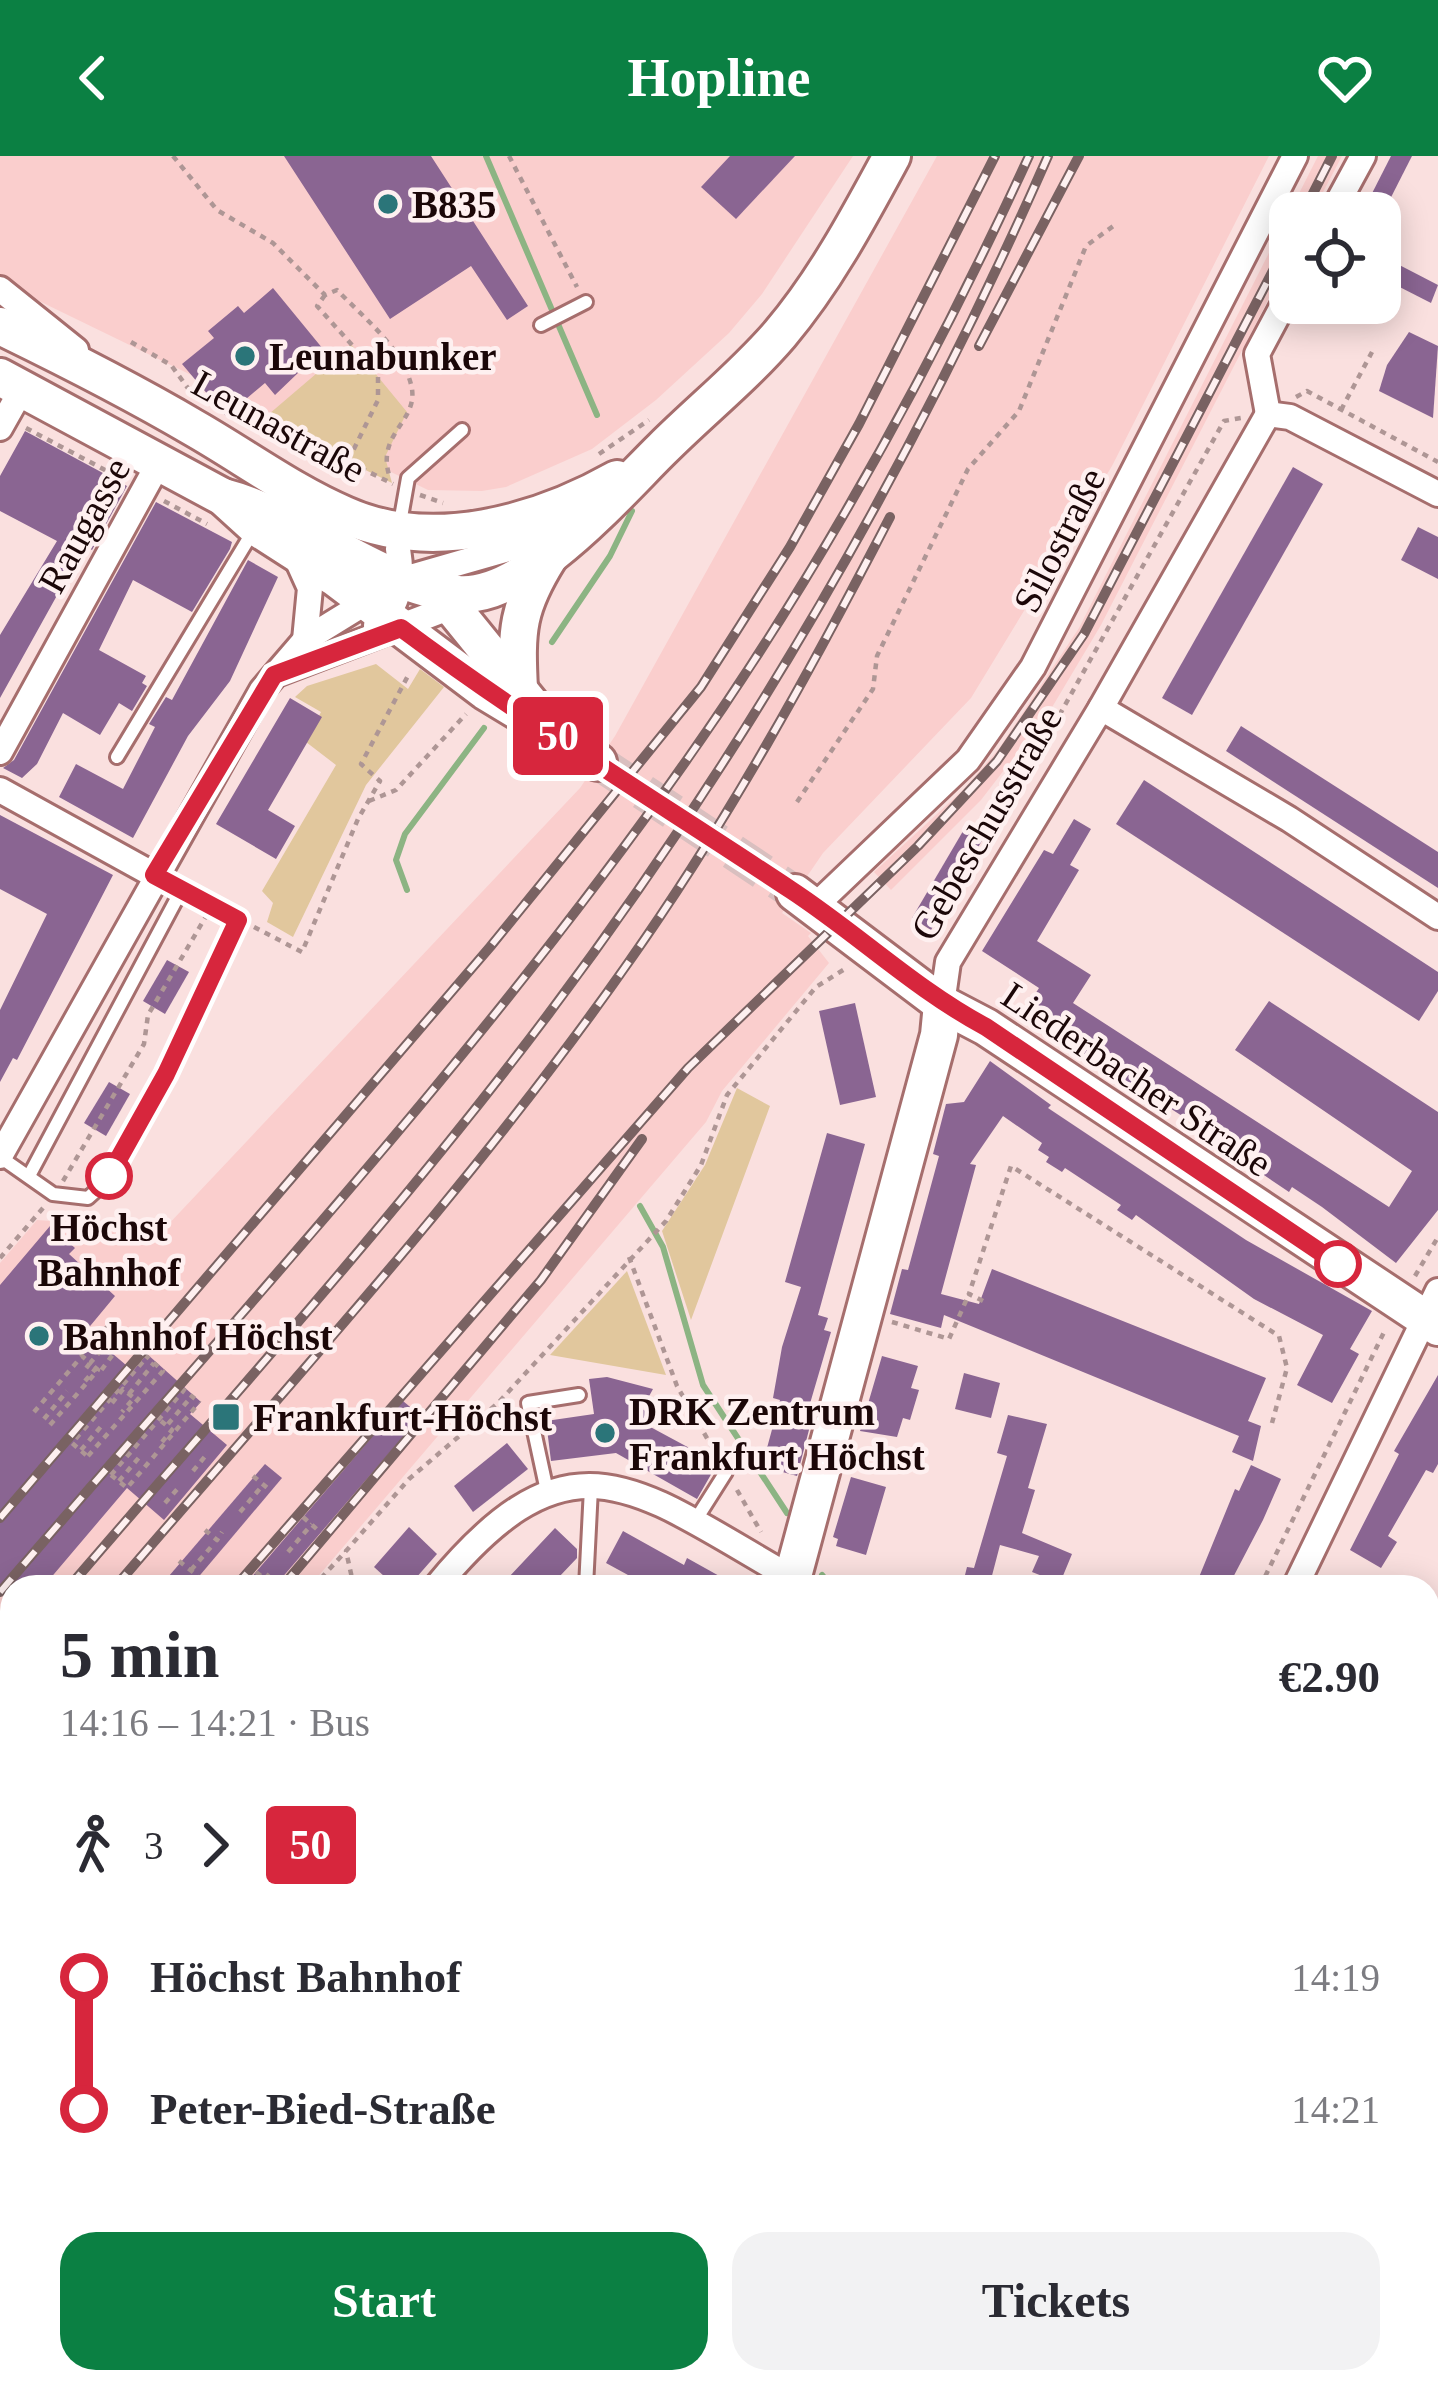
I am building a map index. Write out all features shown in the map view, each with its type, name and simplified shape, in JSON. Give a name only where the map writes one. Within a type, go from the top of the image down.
[{"type":"street","points":[[502,690],[522,603],[553,550],[608,507],[781,332],[861,214],[892,156]]},
{"type":"street","name":"Silostraße","points":[[805,899],[968,760],[1033,667],[1295,156]]},
{"type":"street","points":[[1343,192],[1363,156]]},
{"type":"street","points":[[0,289],[121,385]]},
{"type":"street","points":[[1273,324],[1257,354],[1268,414],[1290,417],[1438,494]]},
{"type":"street","name":"Leunastraße","points":[[0,326],[121,385],[346,517],[419,571],[461,595],[488,590],[553,550]]},
{"type":"street","name":"Leunastraße","points":[[7,403],[152,474],[271,509],[419,571]]},
{"type":"street","name":"Gebeschusstraße","points":[[793,1575],[939,1035],[948,962],[1101,708],[1268,414]]},
{"type":"street","points":[[274,675],[350,645],[385,616],[419,571],[498,526],[553,511],[599,472],[660,450]]},
{"type":"street","name":"Raugasse","points":[[0,752],[152,474]]},
{"type":"street","name":"Leunastraße","points":[[224,496],[251,536],[289,547],[432,652],[502,690],[598,762]]},
{"type":"street","points":[[289,547],[307,572],[310,588],[305,640]]},
{"type":"street","points":[[0,1157],[154,875],[274,675],[305,640],[385,616],[419,571]]},
{"type":"street","points":[[419,571],[502,690]]},
{"type":"street","points":[[1101,708],[1289,819],[1438,917]]},
{"type":"street","points":[[0,790],[154,875]]},
{"type":"street","name":"Liederbacher Straße","points":[[805,899],[942,1004],[986,1027],[1425,1310]]},
{"type":"street","points":[[1301,1575],[1425,1310]]},
{"type":"street","points":[[446,1575],[481,1533],[547,1492],[591,1487],[644,1493],[791,1575]]},
{"type":"lane","points":[[541,325],[586,302]]},
{"type":"lane","points":[[419,571],[408,478],[462,430]]},
{"type":"lane","points":[[117,758],[251,536]]},
{"type":"lane","points":[[0,1157],[53,1194],[88,1198],[98,1189],[166,1074],[238,920],[154,875]]},
{"type":"lane","points":[[30,1174],[182,889]]},
{"type":"lane","points":[[547,1492],[528,1403],[579,1395]]},
{"type":"lane","points":[[694,1522],[726,1472]]},
{"type":"lane","points":[[587,1575],[591,1487]]},
{"type":"path","points":[[173,156],[218,211],[273,243],[325,295]]},
{"type":"path","points":[[508,156],[586,302]]},
{"type":"path","points":[[797,802],[873,689],[877,656],[968,469],[1014,421],[1085,246],[1098,232],[1116,224]]},
{"type":"path","points":[[232,424],[290,433],[347,463],[392,484],[385,457],[412,391],[390,345],[338,290],[325,295],[316,306],[378,374],[378,400],[347,463]]},
{"type":"path","points":[[131,342],[171,365],[201,405]]},
{"type":"path","points":[[1326,436],[1372,352]]},
{"type":"path","points":[[948,914],[1224,421],[1268,414],[1307,391],[1438,462]]},
{"type":"path","points":[[7,403],[152,474],[251,536]]},
{"type":"path","points":[[599,472],[663,408]]},
{"type":"path","points":[[238,920],[302,952],[380,782],[361,764],[403,682],[432,652]]},
{"type":"path","points":[[369,801],[396,790],[502,690]]},
{"type":"path","points":[[62,1184],[144,1044],[148,1015],[207,913]]},
{"type":"path","points":[[182,916],[200,926]]},
{"type":"path","points":[[323,1575],[409,1479],[498,1403],[666,1221],[700,1165],[727,1095],[816,987],[830,978]]},
{"type":"path","points":[[144,1044],[160,1053]]},
{"type":"path","points":[[53,1160],[71,1169]]},
{"type":"path","points":[[864,1314],[949,1339],[1011,1166],[1279,1336],[1287,1368],[1272,1423]]},
{"type":"path","points":[[0,1258],[44,1207]]},
{"type":"path","points":[[1267,1575],[1425,1310],[1438,1237]]},
{"type":"path","points":[[629,1257],[677,1386],[766,1539],[792,1575]]},
{"type":"path","points":[[968,1294],[983,1300]]},
{"type":"path","points":[[109,1325],[117,1332],[126,1339],[52,1426],[34,1411],[109,1325]]},
{"type":"path","points":[[85,1381],[97,1366],[92,1362],[117,1332]]},
{"type":"path","points":[[81,1355],[99,1371]]},
{"type":"path","points":[[146,1356],[154,1363],[163,1371],[89,1457],[72,1442],[146,1356]]},
{"type":"path","points":[[122,1402],[154,1363]]},
{"type":"path","points":[[84,1371],[90,1364]]},
{"type":"path","points":[[119,1387],[134,1398],[122,1412]]},
{"type":"path","points":[[112,1403],[123,1389],[136,1402]]},
{"type":"path","points":[[184,1389],[192,1396],[200,1403],[127,1488],[111,1475],[184,1389]]},
{"type":"path","points":[[44,1419],[67,1391]]},
{"type":"path","points":[[160,1434],[192,1396]]},
{"type":"path","points":[[158,1420],[172,1430],[160,1444]]},
{"type":"path","points":[[150,1435],[162,1421],[174,1434]]},
{"type":"path","points":[[81,1450],[104,1423]]},
{"type":"path","points":[[119,1481],[142,1454]]},
{"type":"path","points":[[193,1471],[207,1454]]},
{"type":"path","points":[[253,1476],[271,1491]]},
{"type":"path","points":[[240,1512],[263,1485]]},
{"type":"path","points":[[165,1503],[180,1486]]},
{"type":"path","points":[[303,1517],[320,1532]]},
{"type":"path","points":[[288,1552],[312,1524]]},
{"type":"path","points":[[205,1530],[224,1546]]},
{"type":"path","points":[[217,1540],[222,1532]]},
{"type":"path","points":[[191,1570],[211,1547]]},
{"type":"path","points":[[346,1551],[351,1575]]},
{"type":"path","points":[[179,1561],[197,1575]]},
{"type":"path","points":[[256,1571],[260,1575]]},
{"type":"shaded area","points":[[0,156],[853,156],[762,294],[729,333],[656,400],[592,449],[506,487],[482,491],[428,490],[0,282]]},
{"type":"shaded area","points":[[937,156],[1269,156],[1112,466],[971,698],[823,853],[782,913],[811,933],[808,936],[829,963],[722,1091],[706,1122],[319,1575],[0,1575],[0,1263],[37,1220],[164,1229],[580,788],[615,736]]},
{"type":"shaded area","points":[[1318,156],[1342,156],[1323,192],[1300,192]]},
{"type":"shaded area","points":[[1269,253],[1269,298],[1101,625],[1051,709],[981,800],[891,890],[874,872],[962,791],[998,750],[1079,628]]},
{"type":"shaded area","points":[[351,344],[407,412],[385,457],[392,483],[290,433],[255,426]]},
{"type":"shaded area","points":[[376,664],[408,689],[420,669],[444,687],[366,785],[293,937],[267,922],[273,903],[262,891],[336,765],[306,742],[321,712],[295,697],[307,686]]},
{"type":"shaded area","points":[[737,1088],[770,1106],[691,1320],[662,1231],[705,1165]]},
{"type":"shaded area","points":[[627,1271],[666,1375],[550,1355]]},
{"type":"building","name":"B835","points":[[284,156],[431,156],[528,306],[507,320],[471,266],[390,319]]},
{"type":"building","points":[[730,156],[795,156],[736,219],[701,187]]},
{"type":"building","points":[[1391,156],[1412,156],[1394,192],[1373,192]]},
{"type":"building","points":[[1401,266],[1438,285],[1431,303],[1401,288]]},
{"type":"building","name":"Leunabunker","points":[[273,288],[323,349],[275,395],[265,383],[226,416],[182,364],[214,338],[208,331],[238,306],[244,313]]},
{"type":"building","points":[[1409,332],[1438,346],[1433,418],[1379,391],[1387,365]]},
{"type":"building","points":[[25,431],[127,486],[92,550],[85,545],[0,698],[0,635],[57,541],[0,511],[0,476]]},
{"type":"building","points":[[1293,467],[1323,484],[1192,715],[1162,698]]},
{"type":"building","points":[[156,502],[232,542],[230,549],[192,612],[133,580],[99,650],[146,676],[142,683],[147,686],[132,711],[119,703],[100,735],[63,713],[37,764],[22,778],[3,768],[14,760]]},
{"type":"building","points":[[1418,527],[1438,537],[1438,579],[1401,560]]},
{"type":"building","points":[[248,560],[278,577],[230,681],[188,736],[133,838],[59,797],[76,764],[123,789],[155,727],[149,724],[166,697],[172,700]]},
{"type":"building","points":[[290,698],[322,717],[268,810],[295,826],[276,859],[216,824]]},
{"type":"building","points":[[1241,726],[1438,852],[1438,888],[1226,751]]},
{"type":"building","points":[[1144,780],[1438,972],[1438,991],[1419,1021],[1116,824]]},
{"type":"building","points":[[0,815],[113,875],[17,1060],[13,1058],[0,1082],[0,1010],[47,914],[0,889]]},
{"type":"building","points":[[1074,819],[1091,829],[1070,865],[1079,870],[1037,941],[1091,975],[1073,1003],[1389,1207],[1412,1171],[1235,1050],[1269,1001],[1438,1112],[1438,1210],[1396,1263],[1322,1207],[1292,1187],[1289,1192],[1258,1171],[1261,1167],[1162,1103],[1160,1107],[1101,1063],[1019,1019],[1039,988],[982,951],[1044,850],[1053,854]]},
{"type":"building","points":[[966,826],[984,837],[931,930],[912,918]]},
{"type":"building","points":[[167,960],[189,972],[165,1014],[143,1001]]},
{"type":"building","points":[[855,1003],[876,1097],[840,1105],[819,1011]]},
{"type":"building","points":[[990,1061],[1051,1105],[1048,1108],[1246,1240],[1372,1311],[1350,1349],[1359,1354],[1332,1403],[1297,1385],[1323,1335],[1254,1299],[1136,1215],[1132,1220],[1117,1210],[1121,1205],[1065,1168],[1062,1172],[1046,1162],[1049,1157],[1038,1150],[1042,1143],[1003,1116],[970,1164],[976,1165],[941,1294],[979,1304],[992,1269],[1266,1378],[1248,1421],[1261,1426],[1253,1461],[1232,1452],[1239,1436],[944,1315],[941,1328],[890,1314],[902,1269],[908,1270],[939,1156],[933,1154],[946,1104],[964,1102]]},
{"type":"building","points":[[109,1082],[130,1094],[106,1136],[84,1123]]},
{"type":"building","points":[[827,1133],[865,1144],[818,1315],[828,1318],[824,1330],[831,1332],[804,1424],[810,1426],[797,1476],[768,1468],[764,1459],[780,1400],[773,1398],[782,1347],[801,1287],[785,1282]]},
{"type":"building","points":[[50,1226],[75,1248],[69,1254],[115,1296],[86,1331],[133,1371],[147,1354],[201,1402],[190,1414],[227,1445],[164,1520],[127,1488],[53,1575],[0,1575],[0,1285]]},
{"type":"building","points":[[882,1356],[918,1366],[911,1388],[919,1390],[910,1420],[903,1418],[897,1437],[860,1431]]},
{"type":"building","points":[[964,1373],[1000,1383],[991,1418],[955,1409]]},
{"type":"building","points":[[1438,1375],[1438,1464],[1433,1473],[1426,1470],[1388,1536],[1397,1542],[1381,1568],[1350,1550],[1399,1454],[1394,1451]]},
{"type":"building","name":"DRK Zentrum Frankfurt Höchst","points":[[607,1377],[653,1389],[642,1409],[649,1413],[643,1423],[708,1458],[704,1465],[713,1471],[697,1499],[616,1453],[551,1461],[546,1421],[594,1414],[589,1379]]},
{"type":"building","points":[[403,1401],[421,1416],[284,1575],[253,1575]]},
{"type":"building","points":[[1008,1415],[1047,1424],[1028,1488],[1035,1490],[1022,1533],[1072,1554],[1063,1575],[1032,1572],[1039,1556],[1000,1545],[992,1575],[965,1575],[967,1567],[974,1568],[1007,1456],[997,1453]]},
{"type":"building","points":[[507,1443],[528,1469],[473,1512],[454,1486]]},
{"type":"building","points":[[265,1464],[282,1478],[200,1575],[170,1575]]},
{"type":"building","points":[[1251,1465],[1281,1479],[1234,1575],[1200,1575],[1235,1489],[1239,1491]]},
{"type":"building","points":[[851,1477],[886,1487],[866,1555],[836,1546],[838,1539],[833,1537]]},
{"type":"building","points":[[409,1527],[437,1554],[419,1575],[383,1575],[374,1567]]},
{"type":"building","points":[[555,1528],[577,1549],[577,1558],[561,1575],[511,1575]]},
{"type":"building","points":[[623,1531],[684,1565],[687,1558],[717,1575],[628,1575],[606,1563]]},
{"type":"waterway","points":[[486,156],[597,415]]},
{"type":"waterway","points":[[552,642],[610,556],[632,511]]},
{"type":"waterway","points":[[407,890],[396,860],[405,834],[484,728]]},
{"type":"waterway","points":[[640,1206],[663,1247],[703,1385],[787,1513]]},
{"type":"tunnel","points":[[598,762],[795,893]]},
{"type":"railway","points":[[0,1518],[490,947],[701,687],[790,547],[859,424],[995,156]]},
{"type":"railway","points":[[15,1575],[440,1081],[525,977],[686,761],[828,542],[913,390],[1029,156]]},
{"type":"railway","points":[[79,1575],[432,1162],[547,1016],[691,812],[822,601],[883,492],[1048,156]]},
{"type":"railway","points":[[979,346],[1079,156]]},
{"type":"railway","points":[[1314,192],[1332,156]]},
{"type":"railway","points":[[245,1575],[688,1068],[918,846],[997,761],[1084,634],[1269,278]]},
{"type":"railway","points":[[125,1575],[379,1281],[569,1045],[665,909],[734,800],[890,517]]},
{"type":"railway","points":[[292,1575],[541,1280],[642,1139]]},
{"type":"bus line","name":"50","points":[[109,1176],[166,1074],[182,1031],[229,947],[238,920],[154,875],[247,712],[274,675],[401,628],[510,708],[814,906],[942,1004],[986,1027],[1338,1264]]},
{"type":"place","name":"B835","points":[[388,204]]},
{"type":"place","name":"Leunabunker","points":[[245,356]]},
{"type":"place","name":"Höchst Bahnhof","points":[[109,1176]]},
{"type":"place","name":"Bahnhof Höchst","points":[[39,1336]]},
{"type":"place","name":"Frankfurt-Höchst","points":[[226,1417]]},
{"type":"place","name":"DRK Zentrum Frankfurt Höchst","points":[[605,1433]]}]
